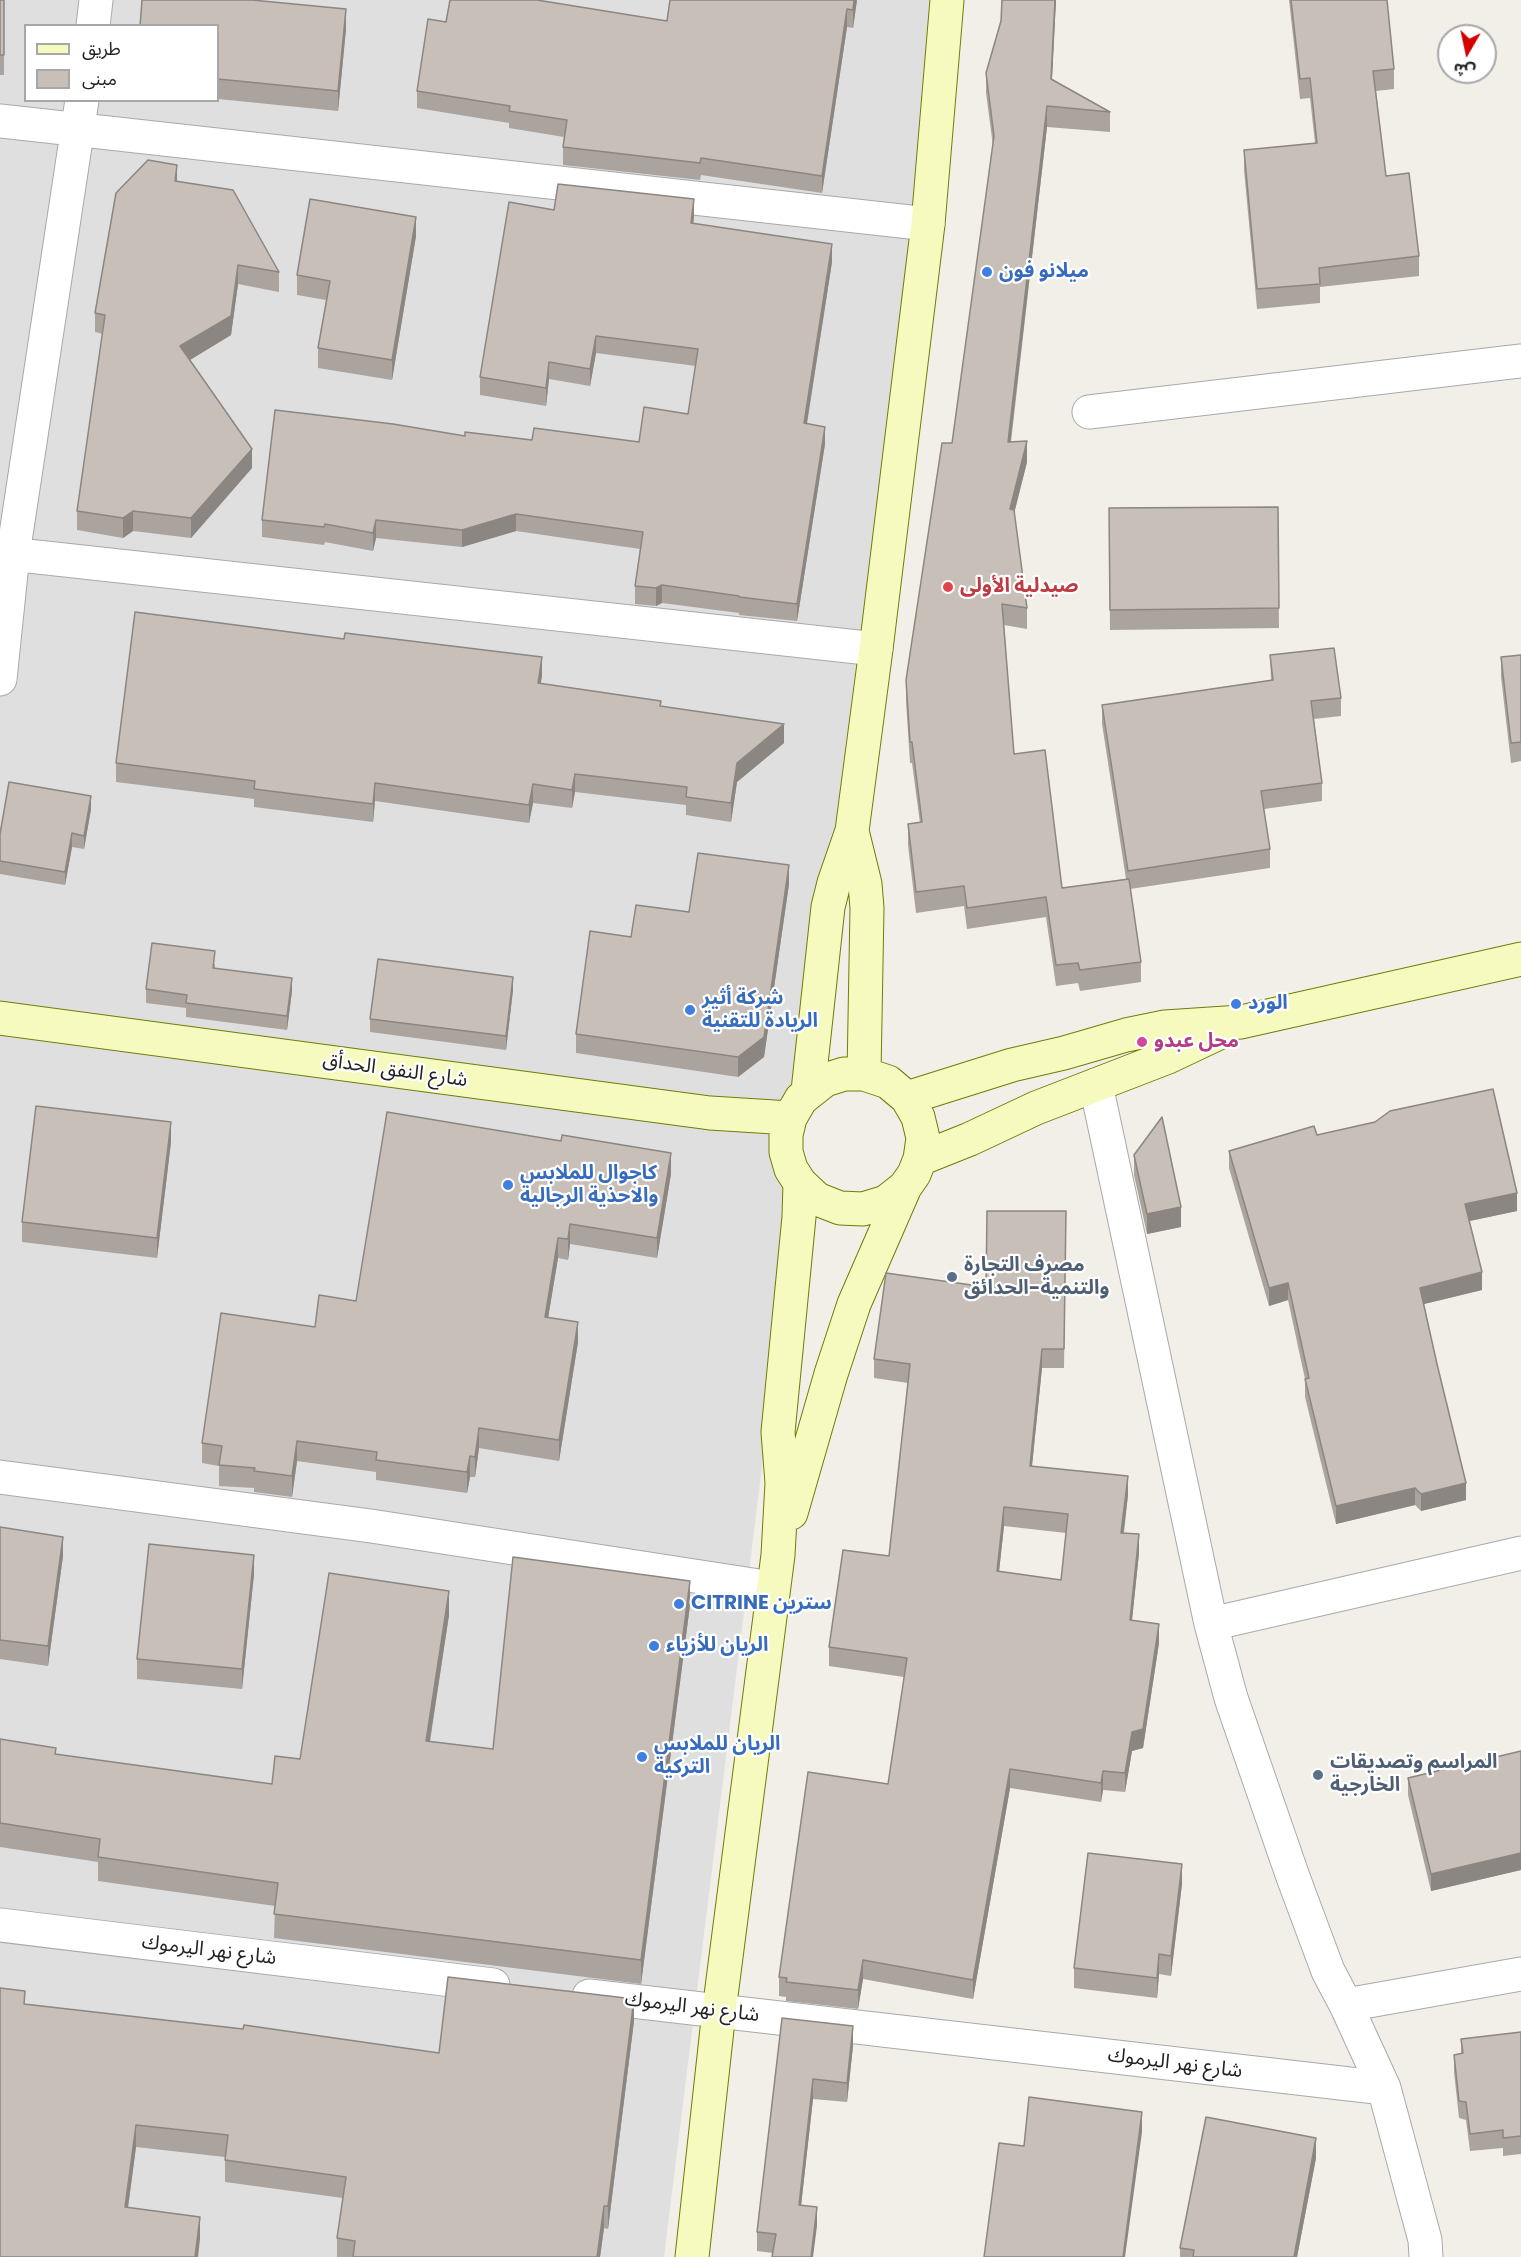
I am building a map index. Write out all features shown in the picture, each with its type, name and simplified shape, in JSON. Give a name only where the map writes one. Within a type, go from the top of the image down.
[{"type":"main road","points":[[808,1091],[828,907],[852,831],[876,649],[927,224],[947,0]]},
{"type":"main road","points":[[852,831],[865,884],[867,908],[864,1074]]},
{"type":"main road","points":[[907,1098],[1012,1065],[1126,1035],[1165,1027],[1241,1022],[1521,959]]},
{"type":"main road","name":"شارع النفق الحدأق","points":[[0,1018],[710,1113],[790,1118]]},
{"type":"main road","points":[[920,1159],[970,1139],[1036,1108],[1168,1057],[1241,1022]]},
{"type":"main road","points":[[692,2257],[719,2011],[778,1555],[854,1304],[920,1159],[922,1138],[918,1117],[907,1098],[888,1082],[864,1074],[844,1074],[825,1080],[808,1091],[790,1118],[786,1135],[786,1152],[791,1169],[800,1183],[818,1199],[840,1208],[863,1209],[886,1202],[905,1188]]},
{"type":"main road","points":[[778,1555],[782,1483],[778,1432],[798,1228],[800,1183]]},
{"type":"street","points":[[93,24],[96,0]]},
{"type":"street","points":[[0,121],[80,116],[927,224]]},
{"type":"street","points":[[0,679],[7,553],[80,116]]},
{"type":"street","points":[[1089,412],[1521,362]]},
{"type":"street","points":[[7,553],[876,649]]},
{"type":"street","points":[[1096,1085],[1211,1624],[1231,1698],[1328,1971],[1346,2004],[1384,2088],[1425,2240],[1426,2257]]},
{"type":"street","points":[[0,1477],[371,1526],[772,1588]]},
{"type":"street","points":[[1211,1624],[1521,1553]]},
{"type":"street","name":"شارع نهر اليرموك","points":[[0,1925],[526,1989]]},
{"type":"street","points":[[1346,2004],[1521,1974]]},
{"type":"street","name":"شارع نهر اليرموك","points":[[560,1993],[1384,2088]]},
{"type":"shaded area","points":[[0,0],[937,0],[923,216],[805,1090],[789,1116],[0,1024]]},
{"type":"shaded area","points":[[0,1026],[787,1120],[797,1184],[664,2257],[0,2257]]},
{"type":"building","points":[[0,0],[4,0],[4,55],[0,55]]},
{"type":"building","points":[[142,0],[252,0],[346,9],[338,91],[219,79],[219,24],[140,24]]},
{"type":"building","points":[[450,0],[537,0],[667,21],[670,0],[854,0],[853,10],[847,9],[822,176],[701,158],[700,163],[563,147],[567,120],[509,111],[510,106],[417,91],[428,19],[446,22]]},
{"type":"building","points":[[1002,0],[1055,0],[1051,79],[1110,112],[1047,106],[1008,442],[1027,441],[1010,509],[1014,510],[1027,608],[1002,604],[1014,754],[1045,750],[1062,888],[1129,879],[1141,962],[1080,970],[1078,963],[1056,965],[1046,897],[967,908],[964,886],[916,892],[908,824],[922,822],[912,742],[910,742],[906,680],[942,443],[952,443],[994,136],[986,73],[1001,21]]},
{"type":"building","points":[[1291,0],[1387,0],[1394,69],[1373,71],[1386,176],[1409,173],[1419,256],[1319,268],[1320,284],[1257,289],[1244,150],[1317,143],[1310,78],[1300,79]]},
{"type":"building","points":[[148,160],[177,165],[175,181],[233,190],[279,272],[238,265],[231,316],[180,346],[252,449],[191,518],[133,511],[123,518],[77,511],[105,315],[95,313],[116,193]]},
{"type":"building","points":[[558,184],[694,199],[691,223],[832,244],[804,423],[825,427],[797,604],[662,585],[656,588],[635,586],[643,532],[516,514],[462,530],[376,520],[373,533],[325,524],[324,527],[262,520],[275,410],[393,424],[465,436],[465,432],[532,440],[534,428],[639,442],[644,407],[688,414],[698,349],[596,336],[590,369],[549,362],[546,388],[480,377],[509,202],[554,210]]},
{"type":"building","points":[[310,199],[416,217],[392,360],[318,348],[330,281],[297,275]]},
{"type":"building","points":[[1278,507],[1279,608],[1110,610],[1109,508]]},
{"type":"building","points":[[135,612],[344,639],[345,633],[542,657],[538,683],[661,701],[660,706],[784,724],[737,763],[731,803],[686,797],[687,787],[575,774],[572,790],[533,784],[529,805],[375,783],[373,804],[254,789],[255,781],[116,763]]},
{"type":"building","points":[[1334,648],[1341,698],[1311,701],[1322,783],[1261,791],[1270,849],[1128,871],[1102,705],[1273,680],[1270,655]]},
{"type":"building","points":[[1521,655],[1521,742],[1511,743],[1501,657]]},
{"type":"building","points":[[9,782],[91,796],[84,836],[72,833],[65,872],[0,861],[0,834]]},
{"type":"building","points":[[698,853],[789,865],[764,1037],[738,1057],[576,1034],[590,931],[631,937],[636,905],[689,912]]},
{"type":"building","points":[[152,943],[215,951],[213,968],[292,978],[287,1016],[186,1003],[187,995],[146,989]]},
{"type":"building","points":[[378,959],[513,977],[506,1036],[370,1019]]},
{"type":"building","points":[[1493,1089],[1517,1193],[1465,1204],[1482,1272],[1420,1288],[1466,1483],[1421,1494],[1415,1488],[1336,1506],[1305,1379],[1309,1378],[1288,1283],[1269,1288],[1229,1151],[1314,1126],[1317,1135],[1375,1122],[1390,1111]]},
{"type":"building","points":[[36,1106],[171,1122],[157,1238],[22,1222]]},
{"type":"building","points":[[387,1112],[561,1141],[562,1135],[671,1153],[657,1238],[570,1224],[568,1239],[558,1238],[545,1317],[578,1322],[559,1440],[479,1428],[475,1457],[470,1456],[467,1472],[376,1460],[377,1452],[297,1441],[292,1476],[254,1471],[255,1468],[219,1465],[222,1446],[202,1443],[221,1313],[315,1327],[319,1295],[356,1301]]},
{"type":"building","points":[[1162,1117],[1181,1207],[1147,1214],[1134,1155]]},
{"type":"building","points":[[987,1211],[1066,1211],[1064,1349],[1042,1349],[1030,1466],[1128,1476],[1121,1533],[1139,1534],[1130,1620],[1159,1624],[1143,1729],[1132,1732],[1125,1773],[1103,1771],[1101,1783],[1010,1769],[973,1980],[863,1960],[858,1990],[786,1982],[787,1978],[779,1977],[808,1772],[888,1784],[907,1658],[829,1647],[843,1550],[889,1556],[910,1364],[874,1359],[886,1273],[986,1287]],"holes":[[[1004,1507],[1068,1514],[1061,1580],[997,1571]]]},
{"type":"building","points":[[0,1527],[63,1537],[48,1646],[0,1640]]},
{"type":"building","points":[[149,1544],[254,1555],[242,1669],[137,1659]]},
{"type":"building","points":[[513,1557],[690,1581],[641,1960],[274,1914],[278,1883],[98,1857],[100,1839],[0,1823],[0,1739],[56,1748],[55,1754],[272,1784],[275,1756],[300,1759],[329,1573],[449,1591],[426,1741],[493,1749]]},
{"type":"building","points":[[1521,1751],[1521,1853],[1431,1874],[1408,1778]]},
{"type":"building","points":[[1088,1853],[1182,1864],[1171,1956],[1159,1954],[1157,1978],[1074,1968]]},
{"type":"building","points":[[448,1977],[634,1999],[608,2206],[604,2206],[597,2257],[353,2257],[355,2241],[337,2238],[346,2177],[225,2160],[228,2135],[136,2125],[125,2207],[200,2217],[195,2257],[0,2257],[0,1988],[25,1991],[24,2004],[243,2029],[244,2025],[439,2053]]},
{"type":"building","points":[[782,2018],[853,2026],[847,2083],[813,2079],[799,2205],[817,2207],[811,2257],[772,2257],[776,2234],[757,2232]]},
{"type":"building","points":[[1521,2032],[1521,2136],[1503,2138],[1503,2130],[1470,2134],[1466,2102],[1459,2101],[1454,2055],[1463,2053],[1461,2039]]},
{"type":"building","points":[[1029,2097],[1142,2112],[1123,2257],[984,2257],[999,2143],[1024,2146]]},
{"type":"building","points":[[1206,2117],[1316,2138],[1294,2257],[1193,2257],[1194,2250],[1180,2248]]},
{"type":"place","name":"ميلانو فون","points":[[987,272]]},
{"type":"place","name":"صيدلية الأولى","points":[[948,587]]},
{"type":"place","name":"الورد","points":[[1236,1004]]},
{"type":"place","name":"شركة أثير الريادة للتقنية","points":[[690,1010]]},
{"type":"place","name":"محل عبدو","points":[[1142,1042]]},
{"type":"place","name":"كاجوال للملابس والاحذية الرجالية","points":[[508,1185]]},
{"type":"place","name":"مصرف التجارة والتنمية-الحدائق","points":[[952,1277]]},
{"type":"place","name":"CITRINE سترين","points":[[679,1604]]},
{"type":"place","name":"الريان للأزياء","points":[[654,1646]]},
{"type":"place","name":"الريان للملابس التركية","points":[[642,1757]]},
{"type":"place","name":"المراسم وتصديقات الخارجية","points":[[1318,1775]]}]
